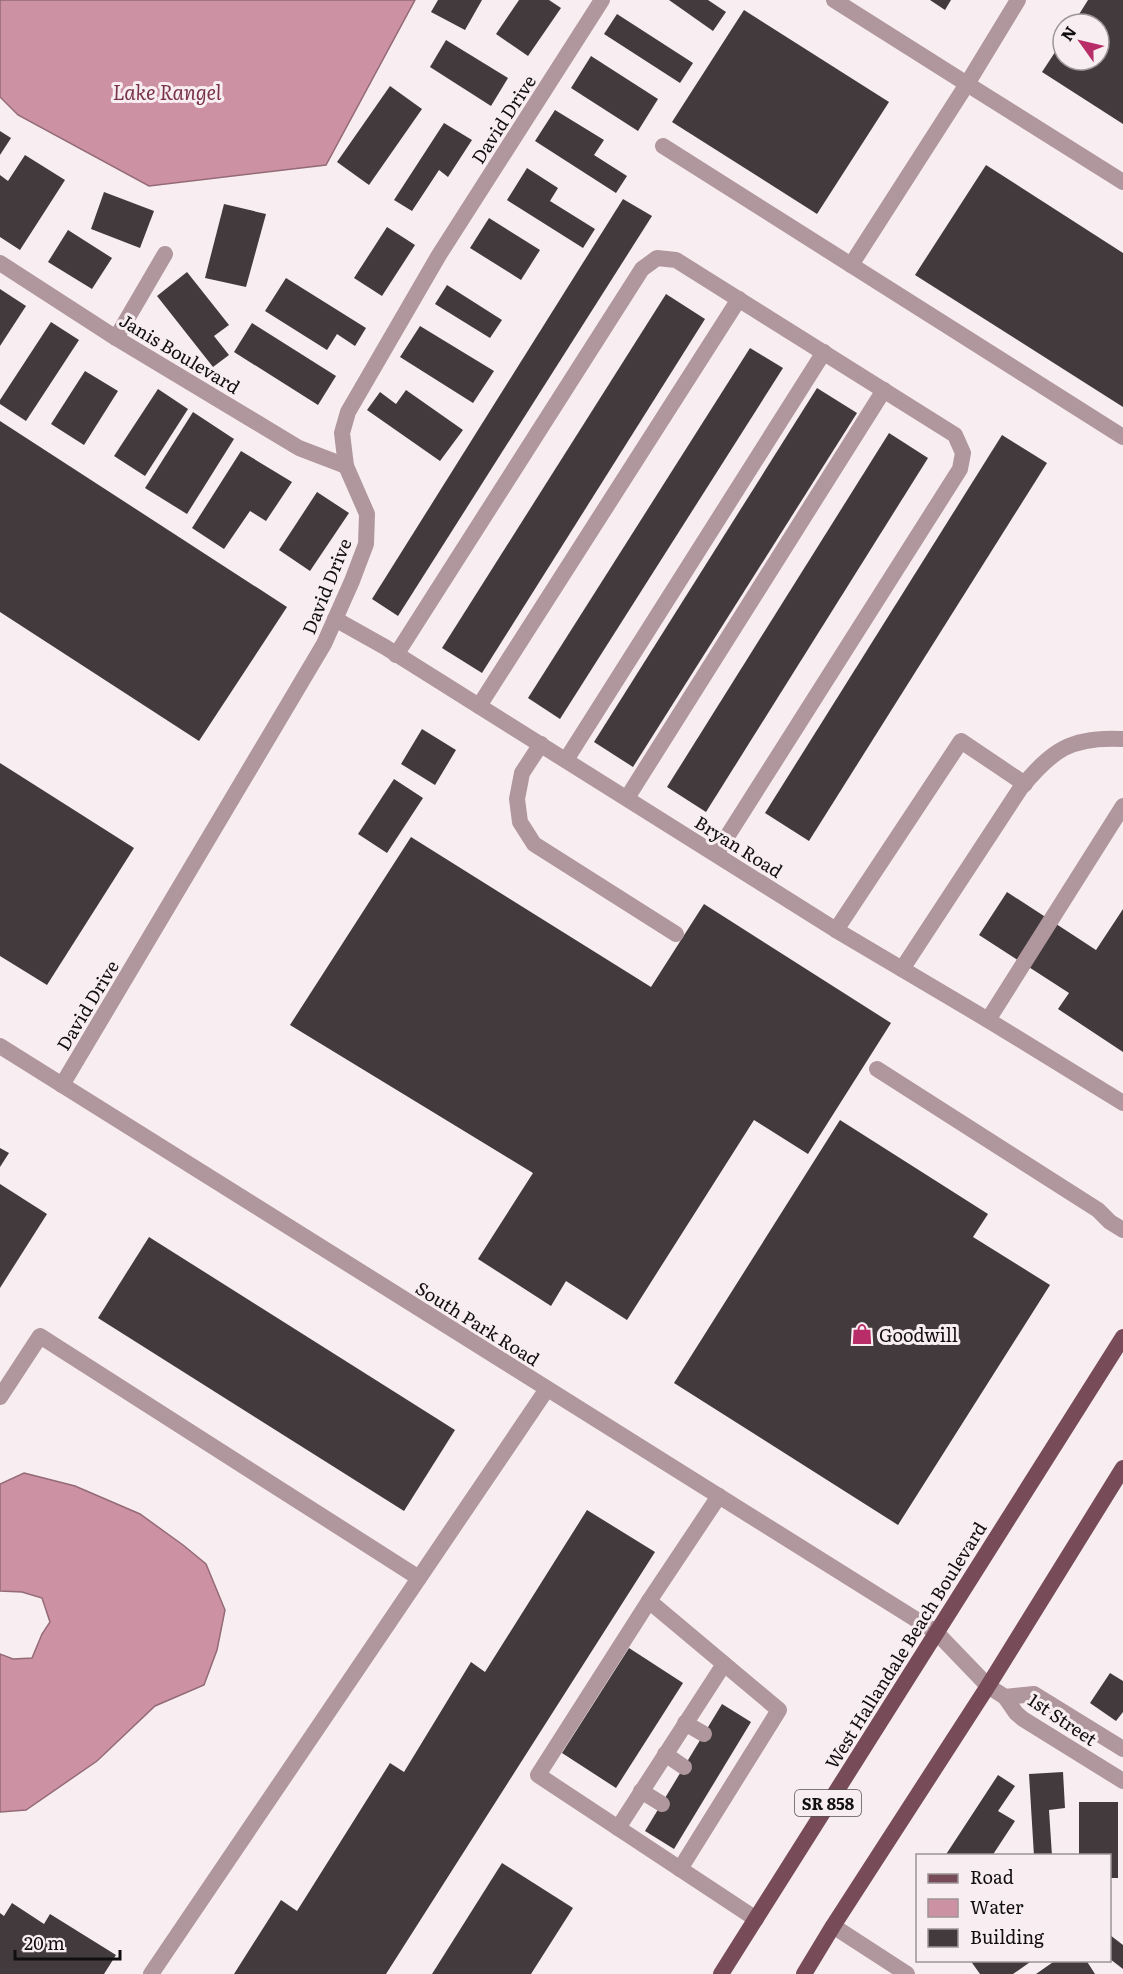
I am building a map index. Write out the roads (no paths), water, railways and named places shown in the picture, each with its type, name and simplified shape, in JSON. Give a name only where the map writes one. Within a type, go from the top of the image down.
[{"type":"main road","name":"West Hallandale Beach Boulevard","points":[[721,1974],[1123,1337]]},
{"type":"main road","points":[[804,1974],[988,1686],[1123,1468]]},
{"type":"street","name":"David Drive","points":[[62,1085],[324,644],[335,619],[366,544],[367,514],[346,466],[342,433],[348,412],[439,255],[602,0]]},
{"type":"street","points":[[834,0],[1123,182]]},
{"type":"street","points":[[851,265],[1018,0]]},
{"type":"street","points":[[663,146],[1123,437]]},
{"type":"street","points":[[116,338],[165,254]]},
{"type":"street","points":[[396,655],[642,269],[657,258],[676,260],[739,299],[956,435],[963,453],[960,469],[716,854]]},
{"type":"street","name":"Janis Boulevard","points":[[0,263],[116,338],[299,448],[346,466]]},
{"type":"street","points":[[479,706],[739,299]]},
{"type":"street","points":[[566,760],[824,352]]},
{"type":"street","points":[[627,798],[884,390]]},
{"type":"street","name":"Bryan Road","points":[[335,619],[541,744],[836,930],[1123,1103]]},
{"type":"street","points":[[902,969],[1039,766],[1055,753],[1074,743],[1098,738],[1123,739]]},
{"type":"street","points":[[836,930],[961,741],[1025,784]]},
{"type":"street","points":[[541,744],[522,773],[517,799],[520,822],[534,844],[676,934]]},
{"type":"street","points":[[988,1020],[1123,806]]},
{"type":"street","name":"South Park Road","points":[[0,1046],[936,1632]]},
{"type":"street","points":[[877,1069],[1098,1210],[1110,1222],[1123,1230]]},
{"type":"street","points":[[0,1397],[40,1336],[419,1578]]},
{"type":"street","points":[[151,1974],[546,1389]]},
{"type":"street","points":[[719,1496],[648,1601],[537,1775],[756,1919]]},
{"type":"street","points":[[648,1601],[779,1710],[747,1762],[720,1789],[698,1826],[680,1869]]},
{"type":"street","name":"1st Street","points":[[936,1632],[988,1686],[1005,1697],[1023,1719],[1123,1781]]},
{"type":"street","points":[[618,1828],[724,1664]]},
{"type":"street","points":[[1005,1697],[1034,1694],[1123,1749]]},
{"type":"street","points":[[686,1723],[704,1734]]},
{"type":"street","points":[[732,1753],[747,1762]]},
{"type":"street","points":[[665,1754],[684,1767]]},
{"type":"street","points":[[641,1791],[662,1804]]},
{"type":"street","points":[[833,1926],[907,1974]]},
{"type":"water","name":"Lake Rangel","points":[[0,0],[415,0],[326,165],[149,186],[18,115],[0,97]]},
{"type":"water","points":[[24,1473],[75,1486],[140,1514],[206,1564],[225,1610],[217,1650],[204,1685],[155,1706],[97,1761],[26,1810],[0,1812],[0,1654],[13,1659],[32,1658],[50,1622],[42,1598],[22,1592],[0,1591],[0,1484]]},
{"type":"place","name":"Goodwill","points":[[862,1334]]}]
